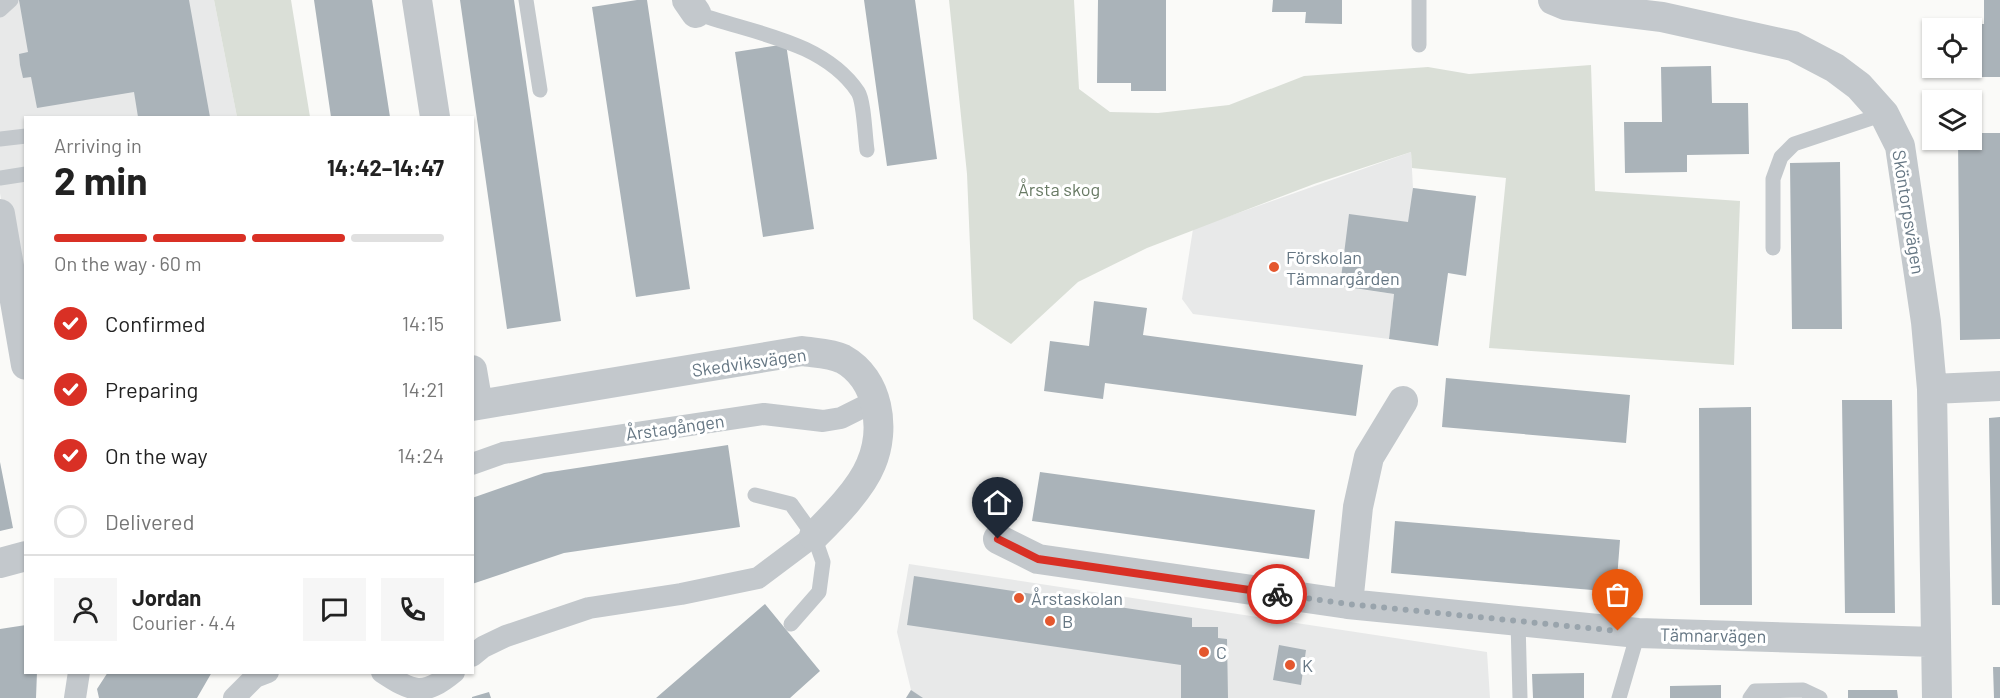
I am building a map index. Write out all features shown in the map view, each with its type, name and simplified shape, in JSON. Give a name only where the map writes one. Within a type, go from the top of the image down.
[{"type":"street","points":[[417,0],[435,116]]},
{"type":"street","name":"Sköntorpsvägen","points":[[1553,0],[1565,4],[1611,5],[1793,46],[1835,68],[1859,86],[1884,114],[1900,146],[1926,322],[1932,389],[1937,698]]},
{"type":"street","points":[[0,214],[24,353]]},
{"type":"street","name":"Skedviksvägen","points":[[474,654],[483,647],[506,636],[589,608],[681,594],[758,578],[814,536],[840,510],[871,466],[878,443],[879,419],[875,401],[863,374],[842,358],[802,351],[475,406]]},
{"type":"street","points":[[1932,389],[2000,386]]},
{"type":"street","points":[[1348,604],[1358,507],[1369,457],[1403,400]]},
{"type":"street","name":"Årstagången","points":[[474,463],[503,453],[764,414],[832,419],[875,401]]},
{"type":"street","name":"Tämnarvägen","points":[[998,539],[1038,559],[1348,604],[1638,633],[1935,642]]},
{"type":"street","points":[[0,563],[24,557]]},
{"type":"street","points":[[75,698],[79,674]]},
{"type":"street","points":[[234,698],[255,678],[264,674]]},
{"type":"street","points":[[385,674],[407,689],[424,690],[441,683],[452,674]]},
{"type":"lane","points":[[0,10],[10,0]]},
{"type":"lane","points":[[526,0],[540,90]]},
{"type":"lane","points":[[1419,0],[1419,45]]},
{"type":"lane","points":[[692,7],[737,28],[796,44],[819,56],[859,93],[867,150]]},
{"type":"lane","points":[[1773,248],[1773,179],[1781,157],[1794,144],[1884,114]]},
{"type":"lane","points":[[0,139],[24,136]]},
{"type":"lane","points":[[0,178],[24,174]]},
{"type":"lane","points":[[755,495],[791,504],[814,536],[823,562],[819,592],[791,624]]},
{"type":"lane","points":[[1518,621],[1520,698]]},
{"type":"lane","points":[[1619,698],[1638,633]]},
{"type":"lane","points":[[1750,698],[1755,691],[1803,690],[1820,698]]},
{"type":"shaded area","points":[[0,0],[214,0],[237,116],[24,116],[24,339],[0,193]]},
{"type":"shaded area","name":"Förskolan Tämnargården","points":[[1411,152],[1413,188],[1476,196],[1474,213],[1425,207],[1420,244],[1365,237],[1358,289],[1394,294],[1389,339],[1193,314],[1182,299],[1193,229]]},
{"type":"shaded area","name":"Årstaskolan","points":[[909,564],[1487,652],[1490,698],[906,698],[911,690],[897,632]]},
{"type":"green space","points":[[214,0],[291,0],[310,116],[237,116]]},
{"type":"green space","name":"Årsta skog","points":[[949,0],[1074,0],[1079,89],[1110,112],[1158,113],[1229,105],[1304,76],[1428,67],[1469,74],[1591,65],[1595,191],[1740,201],[1734,365],[1489,348],[1506,178],[1412,168],[1411,152],[1314,184],[1147,248],[1078,282],[1011,344],[973,319],[967,174]]},
{"type":"building","points":[[19,0],[189,0],[210,116],[138,116],[134,92],[37,108],[31,77],[23,78],[20,65],[19,54],[28,52]]},
{"type":"building","points":[[314,0],[372,0],[390,116],[331,116]]},
{"type":"building","points":[[460,0],[514,0],[561,321],[507,329]]},
{"type":"building","points":[[647,0],[690,289],[636,297],[592,7]]},
{"type":"building","points":[[864,0],[915,0],[937,159],[887,166]]},
{"type":"building","points":[[1098,0],[1166,0],[1166,91],[1131,91],[1131,83],[1097,83]]},
{"type":"building","points":[[1273,0],[1342,0],[1342,24],[1305,23],[1306,12],[1272,12]]},
{"type":"building","points":[[1984,0],[2000,0],[2000,77],[1982,77],[1982,24],[1984,24]]},
{"type":"building","points":[[786,44],[814,229],[763,237],[735,52]]},
{"type":"building","points":[[1711,66],[1712,103],[1748,103],[1749,154],[1687,155],[1687,172],[1625,173],[1624,122],[1662,122],[1661,67]]},
{"type":"building","points":[[1982,133],[2000,133],[2000,339],[1960,340],[1958,150],[1982,150]]},
{"type":"building","points":[[1840,162],[1842,329],[1792,329],[1790,163]]},
{"type":"building","points":[[1413,188],[1476,196],[1466,276],[1448,273],[1438,346],[1389,339],[1394,294],[1340,286],[1349,214],[1408,222]]},
{"type":"building","points":[[1094,301],[1147,308],[1143,335],[1363,365],[1356,416],[1105,383],[1103,399],[1044,391],[1050,341],[1089,346]]},
{"type":"building","points":[[1446,378],[1630,395],[1626,443],[1442,427]]},
{"type":"building","points":[[1842,400],[1892,400],[1895,613],[1845,613]]},
{"type":"building","points":[[1751,407],[1752,605],[1700,605],[1699,408]]},
{"type":"building","points":[[2000,417],[2000,605],[1992,605],[1989,418]]},
{"type":"building","points":[[728,445],[740,527],[564,553],[474,583],[474,497],[544,473]]},
{"type":"building","points":[[0,462],[13,528],[0,531]]},
{"type":"building","points":[[1040,472],[1315,510],[1309,559],[1032,521]]},
{"type":"building","points":[[1395,521],[1620,540],[1616,592],[1391,573]]},
{"type":"building","name":"B","points":[[914,576],[1192,618],[1192,627],[1218,627],[1218,638],[1227,639],[1228,698],[1181,698],[1181,665],[907,625]]},
{"type":"building","points":[[765,604],[820,671],[790,698],[656,698]]},
{"type":"building","points":[[24,625],[24,674],[37,674],[36,698],[0,698],[0,629]]},
{"type":"building","name":"K","points":[[1279,645],[1306,650],[1301,685],[1273,680]]},
{"type":"building","points":[[1993,667],[2000,667],[2000,698],[1994,698]]},
{"type":"building","points":[[1584,673],[1584,698],[1533,698],[1532,674]]},
{"type":"building","points":[[107,674],[211,674],[197,698],[99,698],[97,689]]},
{"type":"building","points":[[1721,685],[1721,698],[1670,698],[1670,686]]},
{"type":"building","points":[[911,690],[923,698],[906,698]]},
{"type":"building","points":[[1848,690],[1897,690],[1898,698],[1848,698]]},
{"type":"building","points":[[489,692],[491,698],[472,698],[472,697]]},
{"type":"way so far","points":[[1277,594],[1348,604],[1618,631]]},
{"type":"place","name":"Förskolan Tämnargården","points":[[1274,267]]},
{"type":"place","name":"Årstaskolan","points":[[1019,598]]},
{"type":"place","name":"B","points":[[1050,621]]},
{"type":"place","name":"C","points":[[1204,652]]},
{"type":"place","name":"K","points":[[1290,665]]},
{"type":"route","points":[[998,539],[1038,559],[1277,594]]}]
